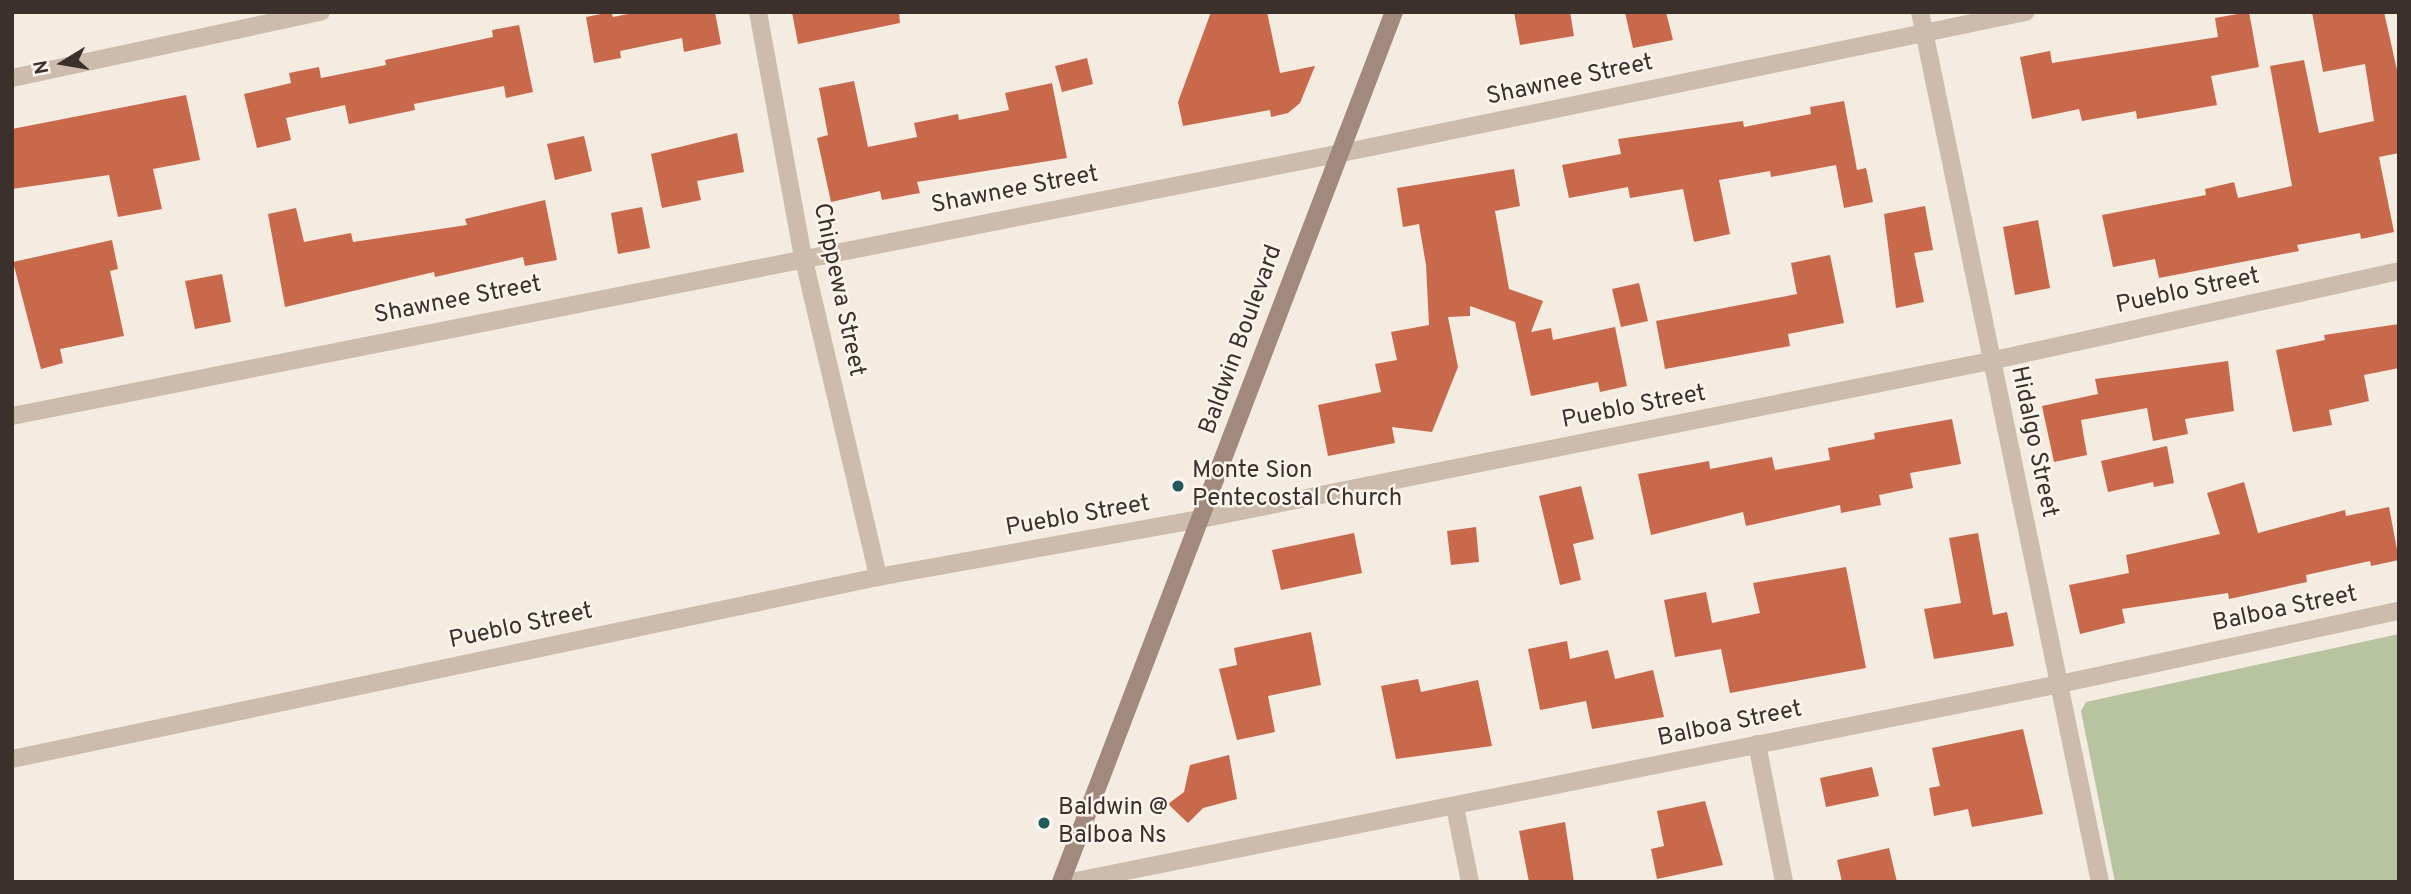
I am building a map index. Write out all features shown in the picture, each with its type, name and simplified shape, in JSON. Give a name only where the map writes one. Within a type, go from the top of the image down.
[{"type":"main road","name":"Baldwin Boulevard","points":[[1061,882],[1201,519],[1337,154],[1394,12]]},
{"type":"street","points":[[12,78],[321,12]]},
{"type":"street","name":"Chippewa Street","points":[[758,12],[803,256],[878,577]]},
{"type":"street","name":"Hidalgo Street","points":[[1920,12],[1990,361],[2100,882]]},
{"type":"street","name":"Shawnee Street","points":[[12,416],[803,256],[1337,154],[2026,12]]},
{"type":"street","name":"Pueblo Street","points":[[12,759],[878,577],[1201,519],[1990,361],[2399,271]]},
{"type":"street","name":"Balboa Street","points":[[1071,882],[1161,873],[1455,807],[2060,684],[2399,611]]},
{"type":"street","points":[[1757,744],[1784,882]]},
{"type":"street","points":[[1455,807],[1470,882]]},
{"type":"green space","points":[[2399,634],[2399,882],[2115,882],[2081,711],[2086,702]]},
{"type":"building","points":[[611,12],[613,17],[638,12],[715,12],[721,44],[684,52],[682,38],[620,51],[621,58],[594,63],[586,17]]},
{"type":"building","points":[[792,12],[899,12],[900,23],[798,44]]},
{"type":"building","points":[[1211,12],[1267,12],[1280,73],[1315,66],[1300,103],[1288,113],[1271,117],[1270,110],[1183,126],[1178,102]]},
{"type":"building","points":[[1514,12],[1570,12],[1574,36],[1520,45]]},
{"type":"building","points":[[1625,12],[1666,12],[1673,40],[1633,48]]},
{"type":"building","points":[[2249,12],[2259,67],[2211,76],[2217,105],[2137,119],[2136,111],[2082,121],[2079,109],[2032,119],[2020,57],[2050,51],[2052,63],[2218,37],[2215,18]]},
{"type":"building","points":[[2312,12],[2384,12],[2399,79],[2399,153],[2379,157],[2394,232],[2361,239],[2360,233],[2297,245],[2299,251],[2159,278],[2155,259],[2113,267],[2102,215],[2206,195],[2205,189],[2234,182],[2238,198],[2292,186],[2270,66],[2304,60],[2319,133],[2374,121],[2365,64],[2323,72]]},
{"type":"building","points":[[519,25],[533,92],[506,98],[504,86],[414,104],[415,110],[349,124],[345,105],[286,118],[291,140],[257,148],[244,94],[291,83],[289,73],[319,67],[321,78],[386,65],[385,60],[493,37],[492,30]]},
{"type":"building","points":[[1087,58],[1093,84],[1062,92],[1055,66]]},
{"type":"building","points":[[854,81],[868,147],[917,137],[914,123],[958,114],[959,120],[1009,110],[1005,93],[1052,83],[1067,158],[917,182],[920,193],[882,200],[880,191],[831,202],[817,138],[828,135],[819,88]]},
{"type":"building","points":[[186,95],[200,160],[153,169],[162,209],[118,217],[109,175],[12,189],[12,129]]},
{"type":"building","points":[[1844,101],[1857,170],[1866,168],[1873,202],[1844,208],[1836,165],[1771,177],[1770,171],[1719,180],[1730,234],[1694,242],[1683,189],[1630,198],[1628,187],[1569,198],[1562,165],[1621,154],[1618,139],[1743,121],[1744,127],[1811,114],[1810,107]]},
{"type":"building","points":[[737,133],[744,172],[697,181],[701,200],[662,208],[651,154]]},
{"type":"building","points":[[584,136],[592,171],[555,180],[547,144]]},
{"type":"building","points":[[1514,169],[1520,206],[1495,211],[1509,289],[1543,301],[1531,332],[1551,328],[1553,340],[1615,327],[1627,386],[1600,392],[1598,382],[1531,396],[1515,322],[1470,306],[1470,316],[1448,317],[1458,367],[1432,432],[1392,427],[1395,443],[1328,456],[1318,405],[1381,392],[1375,364],[1397,360],[1391,332],[1429,325],[1426,265],[1419,224],[1403,227],[1397,188]]},
{"type":"building","points":[[545,200],[557,260],[525,266],[523,257],[435,277],[434,272],[285,307],[268,214],[296,208],[304,242],[351,233],[353,242],[467,225],[465,219]]},
{"type":"building","points":[[1925,206],[1933,250],[1914,253],[1924,302],[1896,308],[1884,214]]},
{"type":"building","points":[[642,207],[650,248],[618,254],[611,213]]},
{"type":"building","points":[[2038,220],[2050,288],[2015,295],[2003,227]]},
{"type":"building","points":[[112,240],[118,269],[110,271],[124,336],[60,349],[63,363],[41,369],[13,262]]},
{"type":"building","points":[[1830,255],[1844,323],[1788,334],[1790,346],[1665,369],[1656,321],[1797,294],[1791,263]]},
{"type":"building","points":[[222,274],[231,322],[195,329],[185,281]]},
{"type":"building","points":[[1639,283],[1648,321],[1621,327],[1612,289]]},
{"type":"building","points":[[2399,324],[2399,368],[2364,375],[2369,401],[2329,410],[2332,425],[2293,432],[2276,350],[2325,340],[2324,335]]},
{"type":"building","points":[[2228,361],[2234,411],[2185,419],[2188,434],[2153,441],[2147,408],[2081,420],[2087,455],[2054,462],[2042,406],[2098,394],[2095,379]]},
{"type":"building","points":[[1952,419],[1961,464],[1910,473],[1913,488],[1879,495],[1881,505],[1841,513],[1840,505],[1746,526],[1743,512],[1651,535],[1638,474],[1709,461],[1710,469],[1772,457],[1775,470],[1830,460],[1828,448],[1875,439],[1874,433]]},
{"type":"building","points":[[2167,446],[2174,483],[2154,487],[2153,482],[2108,492],[2101,461]]},
{"type":"building","points":[[2244,482],[2258,533],[2345,510],[2346,516],[2389,507],[2399,560],[2371,566],[2370,561],[2306,575],[2307,582],[2229,599],[2228,593],[2122,609],[2125,623],[2080,634],[2069,585],[2129,573],[2126,555],[2220,534],[2207,493]]},
{"type":"building","points":[[1581,486],[1594,539],[1573,544],[1581,580],[1560,585],[1539,496]]},
{"type":"building","points":[[1476,527],[1479,562],[1451,565],[1447,531]]},
{"type":"building","points":[[1354,533],[1362,573],[1281,590],[1272,550]]},
{"type":"building","points":[[1978,533],[1993,615],[2007,612],[2014,646],[1934,659],[1924,609],[1961,603],[1949,538]]},
{"type":"building","points":[[1846,567],[1866,668],[1730,693],[1721,649],[1675,657],[1664,600],[1706,592],[1712,623],[1760,613],[1753,583]]},
{"type":"building","points":[[1311,632],[1321,685],[1268,696],[1275,732],[1237,740],[1219,669],[1237,665],[1234,648]]},
{"type":"building","points":[[1567,641],[1570,659],[1608,650],[1615,679],[1653,670],[1664,717],[1592,729],[1586,701],[1540,710],[1528,649]]},
{"type":"building","points":[[1418,679],[1421,692],[1478,680],[1492,746],[1396,759],[1381,686]]},
{"type":"building","points":[[2023,729],[2043,814],[1972,827],[1968,809],[1934,816],[1929,788],[1940,786],[1932,748]]},
{"type":"building","points":[[1229,755],[1237,799],[1203,808],[1188,823],[1168,804],[1184,792],[1190,765]]},
{"type":"building","points":[[1872,767],[1879,796],[1826,807],[1820,778]]},
{"type":"building","points":[[1705,801],[1723,865],[1657,879],[1651,849],[1664,846],[1657,811]]},
{"type":"building","points":[[1565,822],[1574,882],[1529,882],[1519,831]]},
{"type":"building","points":[[1889,848],[1897,882],[1842,882],[1837,860]]},
{"type":"place","name":"Monte Sion Pentecostal Church","points":[[1178,486]]},
{"type":"place","name":"Baldwin @ Balboa Ns","points":[[1044,823]]}]
